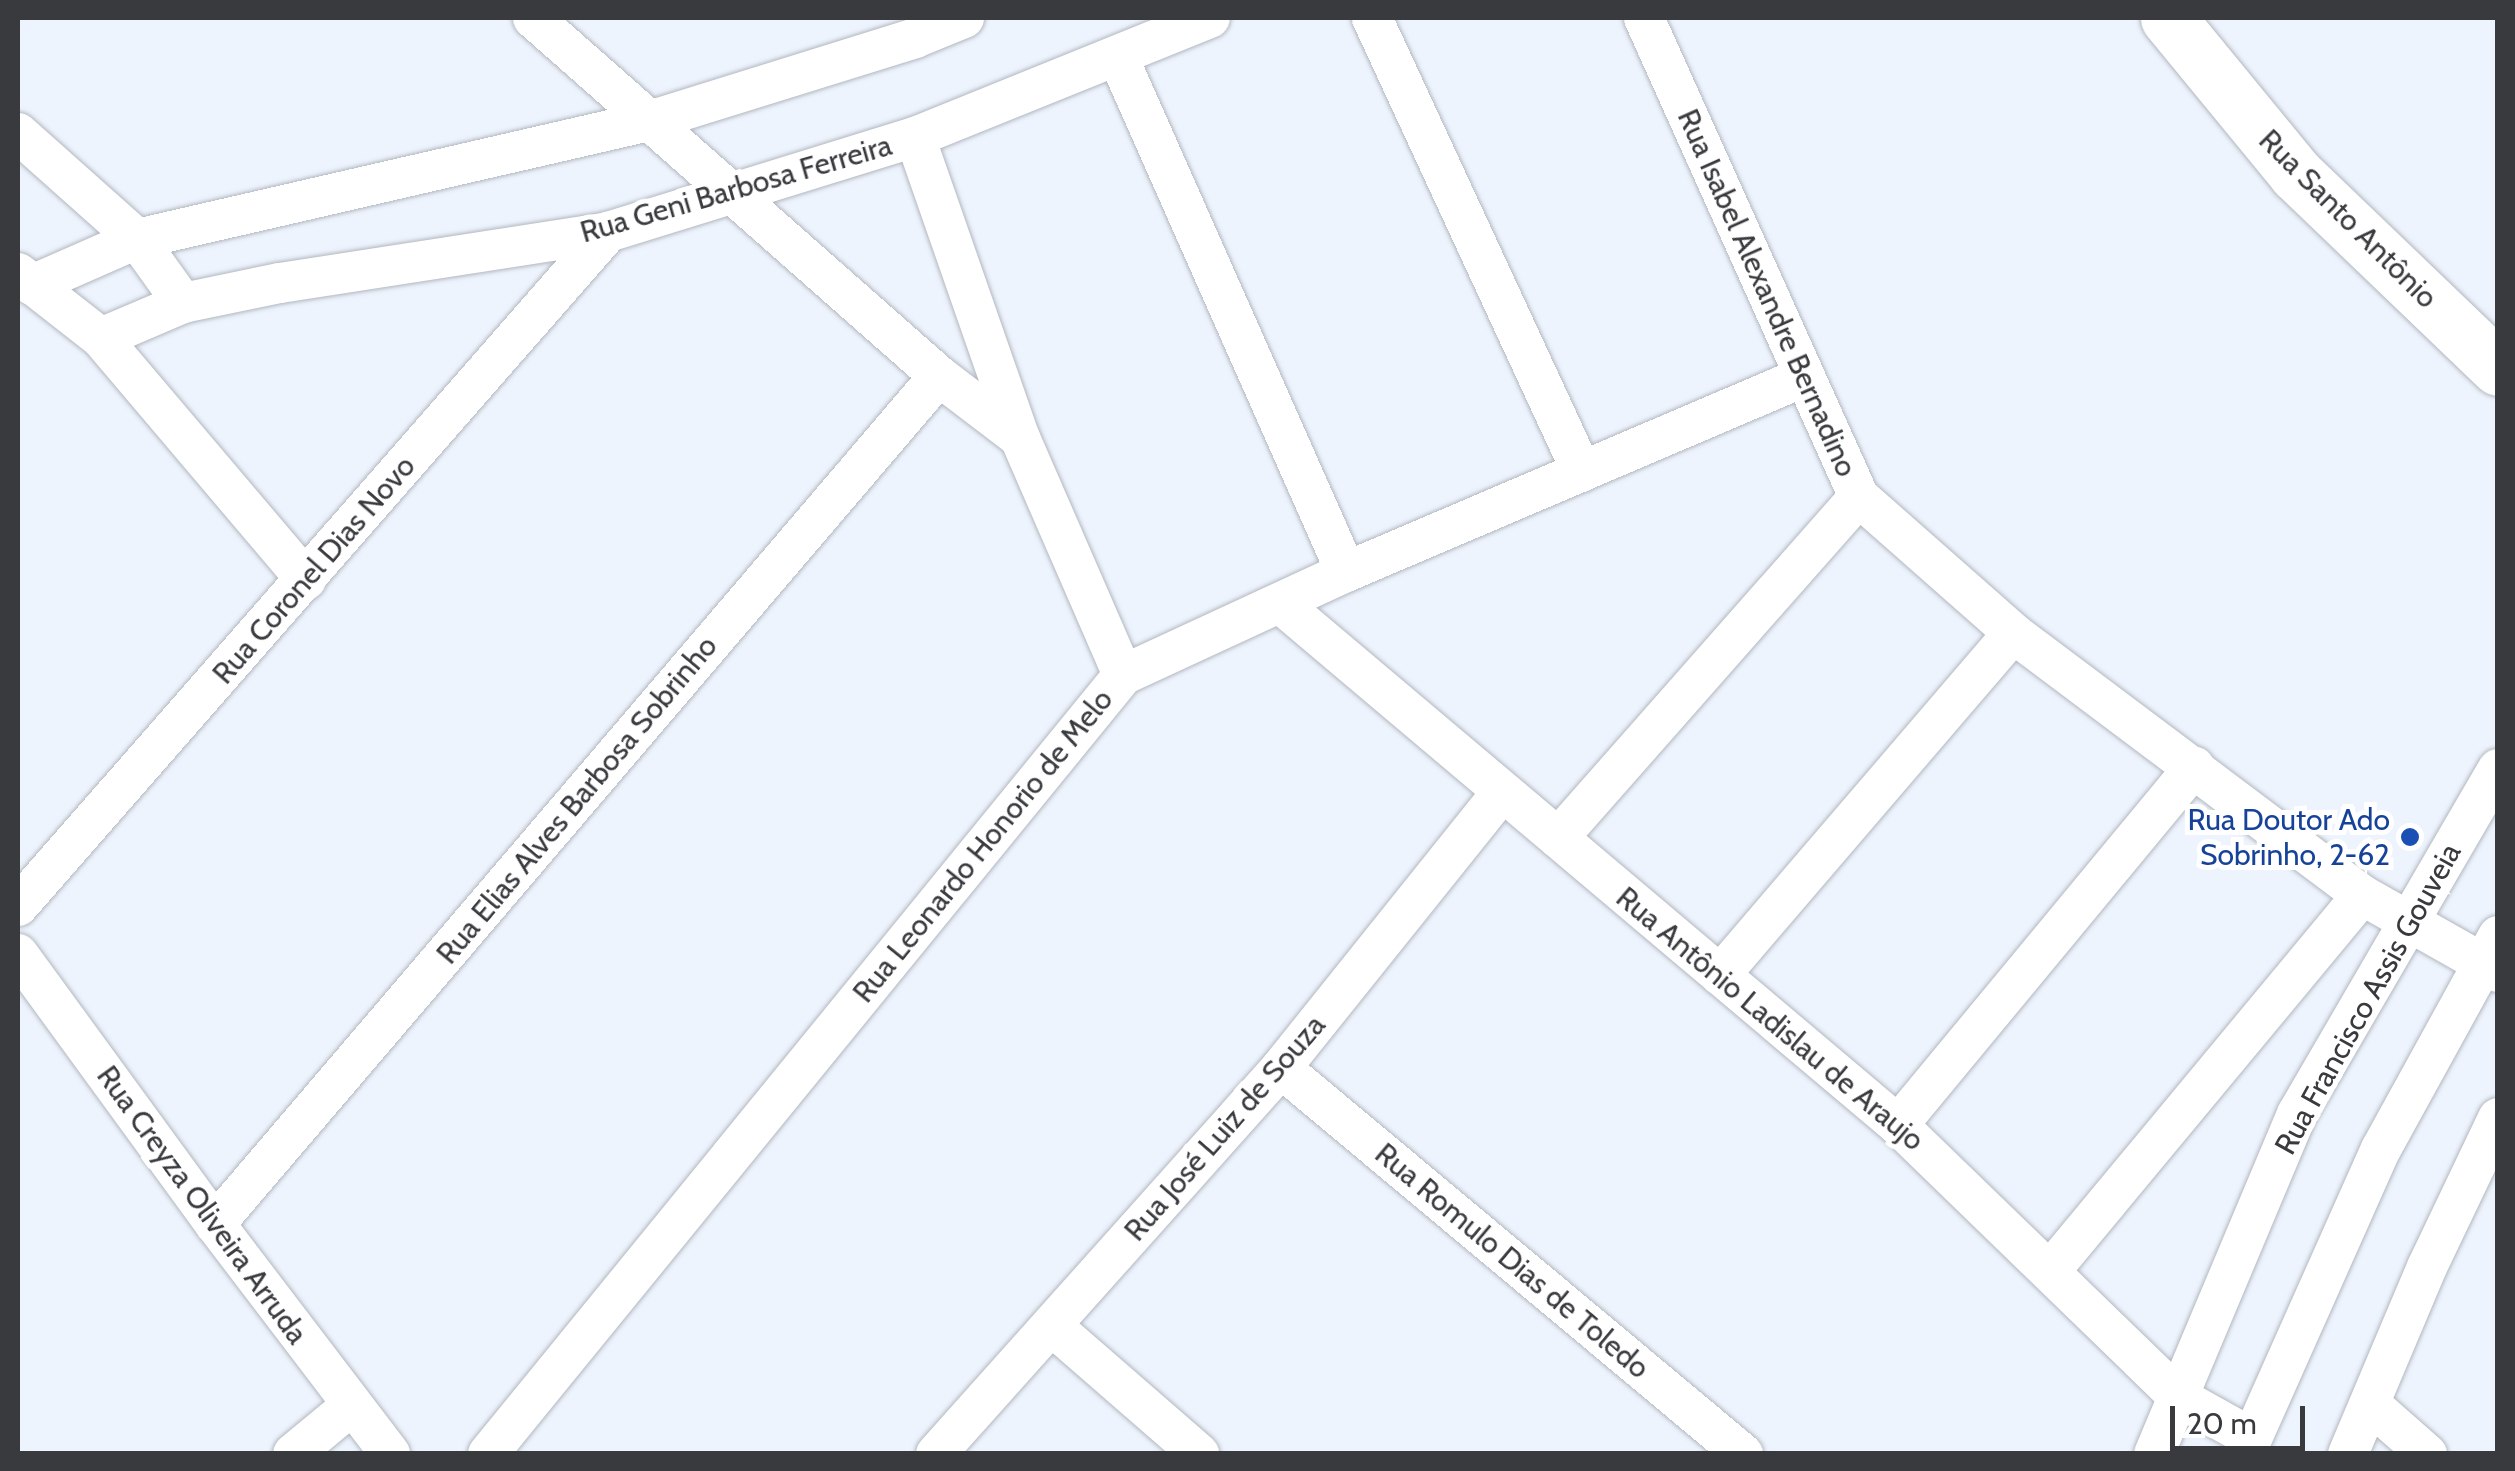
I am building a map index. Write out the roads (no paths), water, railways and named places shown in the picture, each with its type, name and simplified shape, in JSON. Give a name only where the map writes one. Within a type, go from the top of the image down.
[{"type":"main road","name":"Rua Santo Antônio","points":[[2168,18],[2296,174],[2498,368]]},
{"type":"street","points":[[533,18],[939,376],[1020,438]]},
{"type":"street","points":[[25,279],[137,239],[649,121],[964,18]]},
{"type":"street","name":"Rua Geni Barbosa Ferreira","points":[[101,338],[184,303],[280,283],[608,232],[915,137],[1210,18]]},
{"type":"street","points":[[1372,18],[1582,472]]},
{"type":"street","name":"Rua Isabel Alexandre Bernadino","points":[[1644,18],[1859,497],[2013,633],[2362,895],[2412,923],[2492,957]]},
{"type":"street","points":[[1118,56],[1346,572]]},
{"type":"street","points":[[18,133],[137,239],[184,303]]},
{"type":"street","points":[[915,137],[1020,438],[1123,675]]},
{"type":"street","name":"Rua Coronel Dias Novo","points":[[18,906],[608,232]]},
{"type":"street","points":[[25,279],[101,338],[306,580]]},
{"type":"street","name":"Rua Elias Alves Barbosa Sobrinho","points":[[215,1224],[939,376]]},
{"type":"street","name":"Rua Leonardo Honorio de Melo","points":[[488,1454],[1123,675],[1346,572],[1804,378]]},
{"type":"street","points":[[1558,838],[1859,497]]},
{"type":"street","name":"Rua Antônio Ladislau de Araujo","points":[[1282,604],[1898,1125],[2180,1398],[2248,1446]]},
{"type":"street","points":[[1720,975],[2013,633]]},
{"type":"street","points":[[1898,1125],[2194,767]]},
{"type":"street","name":"Rua Francisco Assis Gouveia","points":[[2154,1454],[2297,1114],[2412,923],[2498,769]]},
{"type":"street","name":"Rua José Luiz de Souza","points":[[936,1454],[1281,1068],[1502,792]]},
{"type":"street","points":[[2051,1270],[2362,895]]},
{"type":"street","name":"Rua Creyza Oliveira Arruda","points":[[18,954],[215,1224],[390,1454]]},
{"type":"street","points":[[2248,1446],[2380,1149],[2492,957]]},
{"type":"street","name":"Rua Romulo Dias de Toledo","points":[[1281,1068],[1743,1454]]},
{"type":"street","points":[[2348,1454],[2427,1267],[2498,1118]]},
{"type":"street","points":[[1052,1326],[1199,1454]]},
{"type":"street","points":[[2370,1404],[2427,1454]]},
{"type":"street","points":[[294,1454],[351,1406]]},
{"type":"place","name":"Rua Doutor Ado Sobrinho, 2-62","points":[[2410,837]]}]
